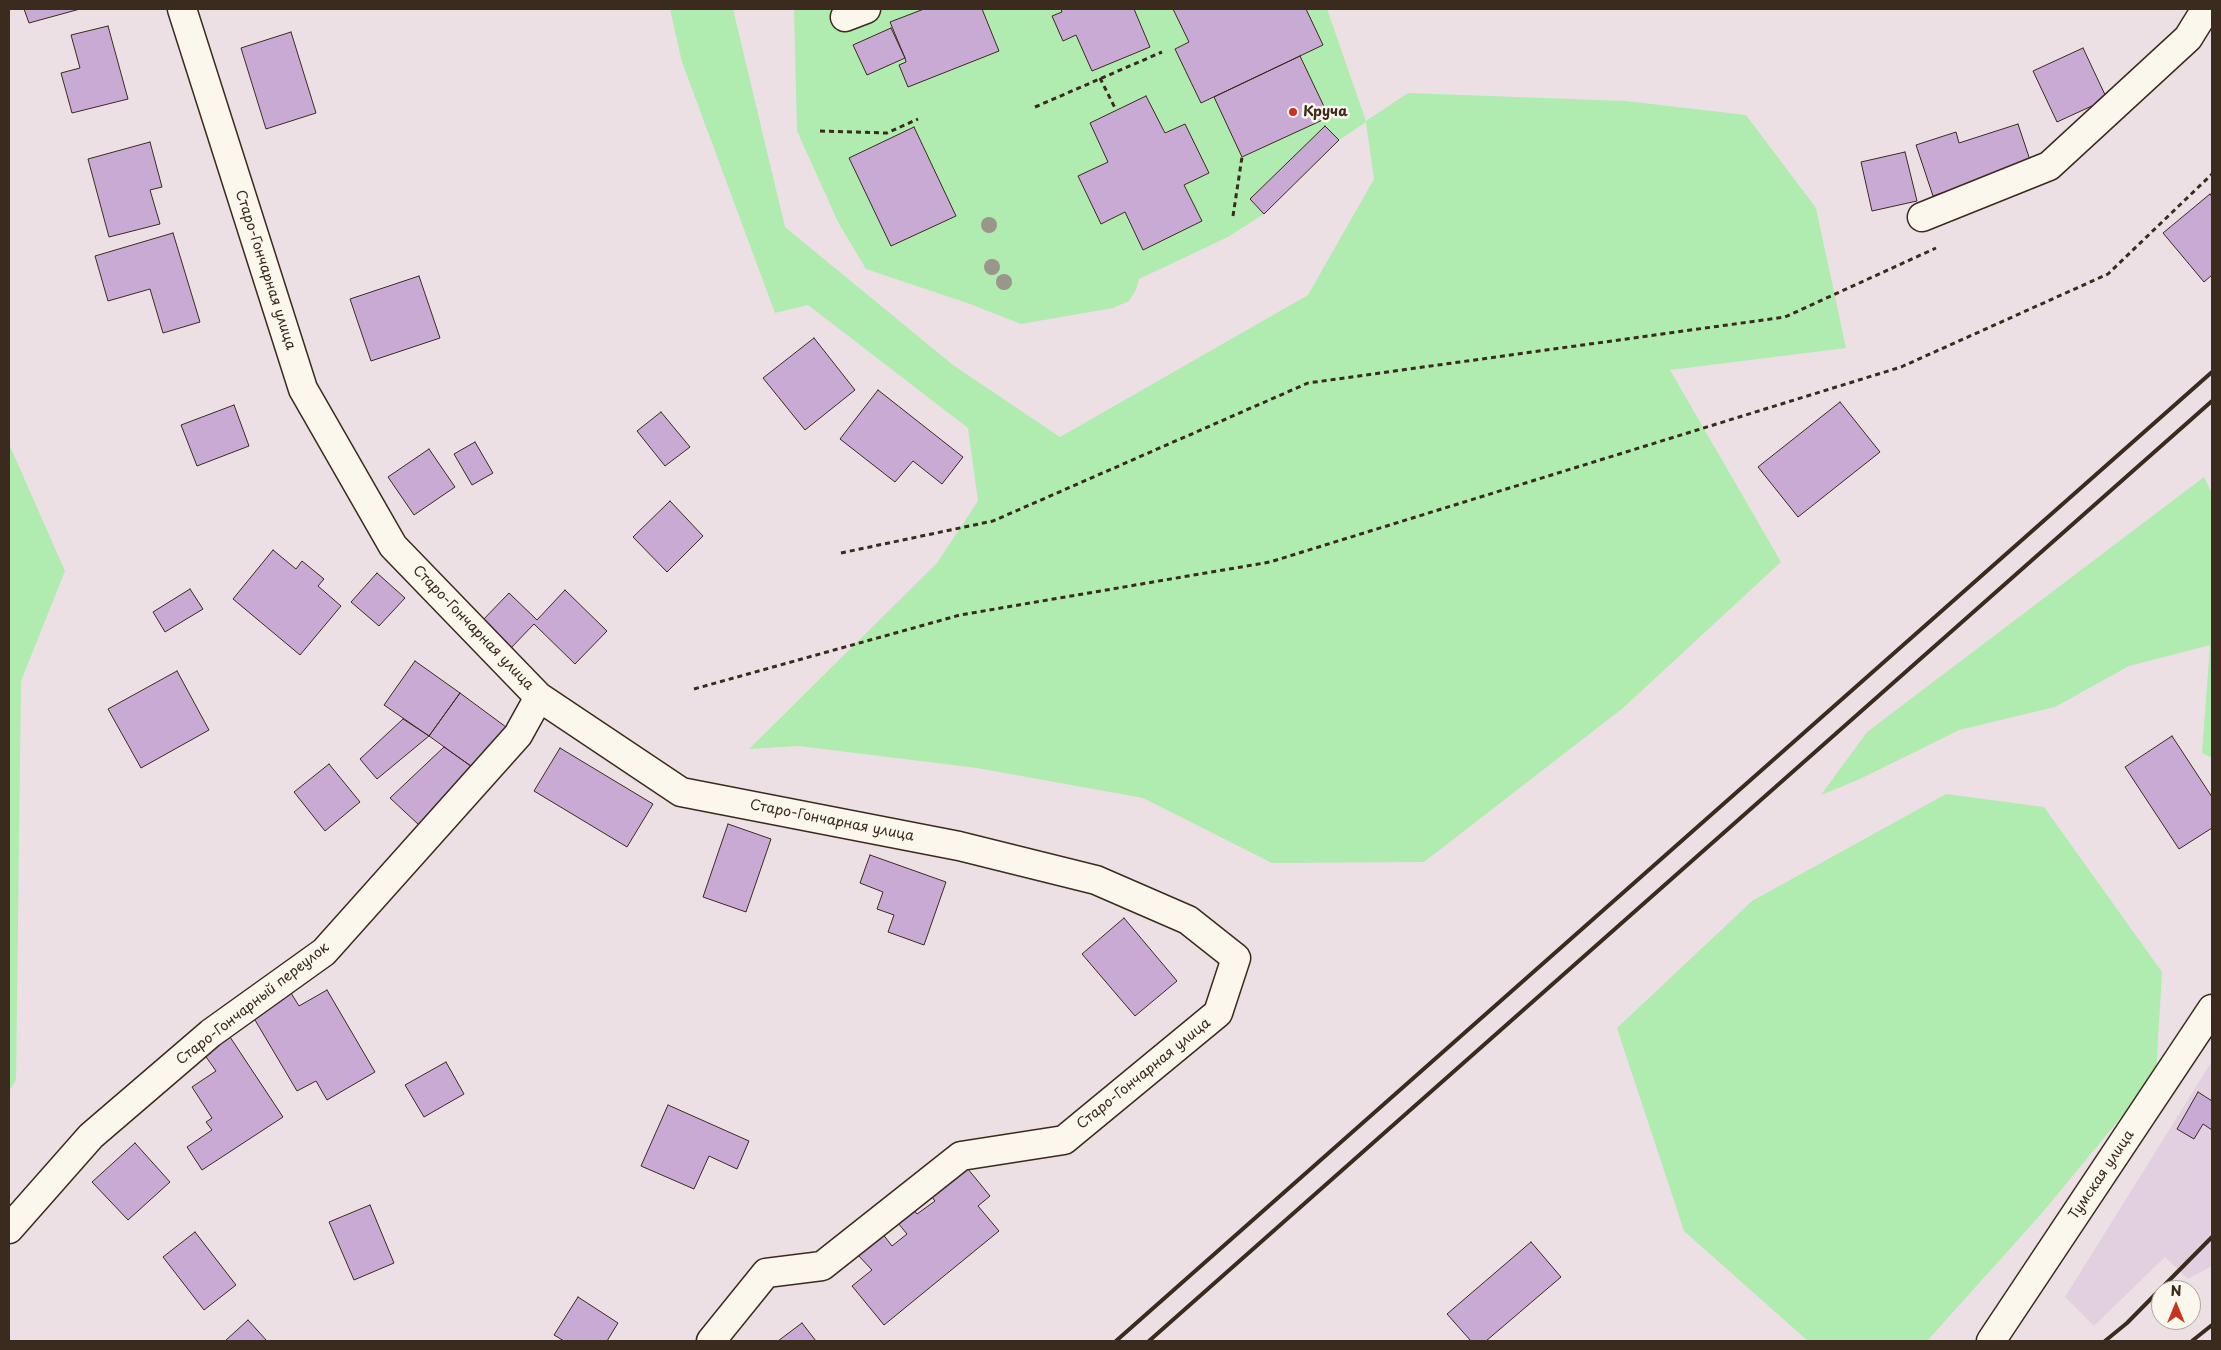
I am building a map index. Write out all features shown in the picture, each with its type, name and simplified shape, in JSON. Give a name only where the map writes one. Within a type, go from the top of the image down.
[{"type":"street","name":"Старо-Гончарная улица","points":[[182,9],[303,389],[393,546],[539,697],[681,792],[959,846],[1096,880],[1188,920],[1236,958],[1218,1013],[1064,1140],[961,1156],[822,1266],[766,1273],[711,1341]]},
{"type":"street","points":[[1922,217],[2049,166],[2188,38],[2206,9]]},
{"type":"street","name":"Старо-Гончарный переулок","points":[[9,1229],[99,1130],[211,1033],[324,952],[518,735],[539,697]]},
{"type":"street","name":"Тумская улица","points":[[1991,1341],[2212,1009]]},
{"type":"path","points":[[1035,107],[1162,52]]},
{"type":"path","points":[[1100,78],[1116,110]]},
{"type":"path","points":[[820,131],[887,133],[918,119]]},
{"type":"path","points":[[1233,216],[1242,157]]},
{"type":"path","points":[[694,688],[960,615],[1270,562],[1901,367],[2108,274],[2212,174]]},
{"type":"path","points":[[841,553],[993,521],[1308,383],[1785,317],[1944,245]]},
{"type":"shaded area","points":[[2212,1061],[2212,1266],[2188,1279],[2165,1257],[2094,1326],[2065,1297]]},
{"type":"green space","points":[[670,9],[733,9],[785,227],[953,365],[1060,437],[1308,295],[1374,179],[1366,122],[1339,140],[1264,214],[1228,237],[1139,279],[1136,290],[1129,301],[1113,308],[1021,324],[970,304],[866,269],[838,222],[797,131],[794,9],[1327,9],[1366,121],[1408,93],[1626,101],[1746,115],[1816,208],[1846,348],[1670,370],[1781,562],[1623,708],[1424,862],[1272,863],[1143,798],[977,768],[799,746],[749,749],[937,563],[978,501],[968,428],[808,305],[775,313],[682,62]]},
{"type":"green space","points":[[9,444],[65,571],[21,681],[16,1080],[9,1091]]},
{"type":"green space","points":[[2204,477],[2212,494],[2212,758],[2202,753],[2210,645],[2129,666],[2055,707],[1959,730],[1860,779],[1821,795],[1867,732]]},
{"type":"green space","points":[[1946,794],[2044,807],[2162,972],[2156,1075],[2042,1213],[1927,1341],[1808,1341],[1684,1231],[1617,1028],[1752,901]]},
{"type":"building","points":[[24,9],[80,9],[29,23]]},
{"type":"building","points":[[924,9],[982,9],[999,51],[908,87],[899,65],[906,62],[905,58],[890,22]]},
{"type":"building","points":[[1061,9],[1134,9],[1150,47],[1092,71],[1076,35],[1063,41],[1052,16],[1062,12]]},
{"type":"building","points":[[1173,9],[1306,9],[1323,45],[1201,103],[1175,49],[1189,42]]},
{"type":"building","points":[[108,26],[128,99],[72,113],[61,73],[80,68],[71,35]]},
{"type":"building","points":[[891,28],[905,58],[867,75],[853,45]]},
{"type":"building","points":[[291,32],[316,113],[266,129],[241,48]]},
{"type":"building","points":[[2083,48],[2107,99],[2057,122],[2033,71]]},
{"type":"building","points":[[1300,56],[1329,117],[1242,157],[1214,97]]},
{"type":"building","points":[[1146,96],[1165,133],[1185,124],[1209,173],[1184,185],[1202,221],[1143,250],[1125,212],[1101,224],[1078,176],[1108,162],[1090,123]]},
{"type":"building","points":[[2018,124],[2031,163],[1933,196],[1916,145],[1956,132],[1959,143]]},
{"type":"building","points":[[1325,126],[1339,140],[1264,214],[1250,199]]},
{"type":"building","points":[[914,127],[956,216],[891,246],[849,158]]},
{"type":"building","points":[[150,142],[162,187],[150,190],[160,224],[109,237],[88,159]]},
{"type":"building","points":[[1905,152],[1917,201],[1872,211],[1861,162]]},
{"type":"building","points":[[2210,194],[2212,197],[2212,275],[2204,282],[2163,233]]},
{"type":"building","points":[[173,233],[200,322],[163,333],[150,289],[108,301],[95,256]]},
{"type":"building","points":[[419,276],[440,338],[371,361],[350,299]]},
{"type":"building","points":[[814,338],[855,390],[805,430],[763,378]]},
{"type":"building","points":[[878,390],[963,457],[942,484],[913,461],[895,482],[840,439]]},
{"type":"building","points":[[1840,402],[1880,452],[1798,517],[1758,467]]},
{"type":"building","points":[[234,405],[249,446],[197,466],[181,425]]},
{"type":"building","points":[[661,412],[690,447],[665,466],[637,431]]},
{"type":"building","points":[[475,442],[493,473],[472,485],[454,454]]},
{"type":"building","points":[[429,449],[455,487],[414,515],[388,477]]},
{"type":"building","points":[[670,501],[703,536],[667,572],[633,537]]},
{"type":"building","points":[[273,550],[296,569],[302,561],[324,579],[318,586],[341,606],[300,655],[233,599]]},
{"type":"building","points":[[377,573],[405,598],[379,626],[351,602]]},
{"type":"building","points":[[190,589],[203,609],[165,632],[153,612]]},
{"type":"building","points":[[565,590],[607,631],[575,664],[534,624],[509,650],[481,622],[509,593],[537,620]]},
{"type":"building","points":[[415,661],[460,693],[429,736],[384,705]]},
{"type":"building","points":[[177,671],[209,730],[141,768],[108,709]]},
{"type":"building","points":[[460,693],[506,727],[475,769],[429,736]]},
{"type":"building","points":[[403,719],[429,736],[377,779],[360,759]]},
{"type":"building","points":[[2172,736],[2212,797],[2212,828],[2179,849],[2125,767]]},
{"type":"building","points":[[444,747],[475,769],[419,825],[390,798]]},
{"type":"building","points":[[560,748],[653,804],[627,847],[534,791]]},
{"type":"building","points":[[329,764],[360,802],[325,831],[294,792]]},
{"type":"building","points":[[728,824],[771,839],[746,912],[703,897]]},
{"type":"building","points":[[870,855],[946,882],[924,945],[888,932],[894,915],[877,909],[883,892],[860,883]]},
{"type":"building","points":[[1124,918],[1177,981],[1135,1016],[1082,954]]},
{"type":"building","points":[[327,990],[375,1072],[327,1100],[316,1081],[297,1091],[252,1015],[291,993],[299,1006]]},
{"type":"building","points":[[230,1037],[283,1117],[202,1170],[187,1147],[212,1130],[206,1122],[212,1118],[192,1087],[216,1071],[204,1054]]},
{"type":"building","points":[[446,1062],[464,1094],[424,1117],[405,1085]]},
{"type":"building","points":[[2198,1092],[2212,1101],[2212,1130],[2203,1124],[2194,1139],[2177,1129]]},
{"type":"building","points":[[668,1105],[749,1141],[737,1169],[709,1156],[694,1189],[641,1166]]},
{"type":"building","points":[[135,1143],[170,1182],[128,1220],[92,1182]]},
{"type":"building","points":[[963,1163],[990,1196],[978,1206],[999,1231],[884,1325],[852,1286],[872,1270],[857,1254],[882,1233],[892,1246],[907,1234],[893,1217],[909,1204],[917,1214],[935,1201],[928,1192]]},
{"type":"building","points":[[370,1205],[394,1263],[354,1280],[329,1222]]},
{"type":"building","points":[[195,1232],[236,1285],[204,1310],[163,1257]]},
{"type":"building","points":[[1531,1242],[1561,1277],[1486,1341],[1471,1341],[1447,1314]]},
{"type":"building","points":[[578,1297],[618,1323],[607,1341],[564,1341],[554,1335]]},
{"type":"building","points":[[248,1320],[267,1341],[225,1341]]},
{"type":"building","points":[[802,1323],[816,1341],[778,1341]]},
{"type":"railway","points":[[1116,1341],[2212,372]]},
{"type":"railway","points":[[1149,1341],[2212,401]]},
{"type":"railway","points":[[2105,1341],[2127,1323],[2212,1237]]},
{"type":"railway","points":[[2192,1341],[2212,1325]]},
{"type":"place","name":"Круча","points":[[1293,112]]}]
